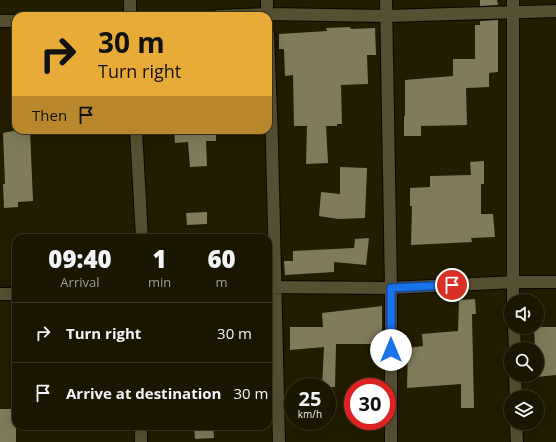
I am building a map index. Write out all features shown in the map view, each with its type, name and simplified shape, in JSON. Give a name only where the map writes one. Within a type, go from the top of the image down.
[{"type":"street","points":[[130,0],[130,12]]},
{"type":"street","points":[[267,0],[267,12]]},
{"type":"street","points":[[386,0],[391,288],[391,442]]},
{"type":"street","points":[[512,0],[513,294]]},
{"type":"street","points":[[272,15],[387,16],[556,11]]},
{"type":"street","points":[[0,21],[12,21]]},
{"type":"street","points":[[136,134],[142,234]]},
{"type":"street","points":[[271,234],[272,134]]},
{"type":"street","points":[[272,287],[391,288],[513,282],[556,282]]},
{"type":"street","points":[[0,294],[12,294]]},
{"type":"street","points":[[272,306],[279,442]]},
{"type":"street","points":[[141,430],[141,442]]},
{"type":"street","points":[[516,430],[517,442]]},
{"type":"building","points":[[480,0],[497,0],[498,5],[480,6]]},
{"type":"building","points":[[498,20],[498,72],[489,73],[489,87],[466,88],[467,125],[421,126],[421,136],[404,136],[405,80],[453,76],[453,59],[475,59],[475,25],[480,25],[480,21]]},
{"type":"building","points":[[350,27],[351,29],[375,28],[376,55],[367,55],[368,84],[341,85],[342,124],[337,124],[337,126],[326,126],[328,163],[306,164],[307,126],[294,126],[293,75],[285,76],[284,49],[279,49],[279,34],[327,31],[326,28]]},
{"type":"building","points":[[12,131],[12,134],[30,134],[33,201],[18,202],[18,207],[4,208],[3,184],[5,184],[3,133]]},
{"type":"building","points":[[174,134],[216,134],[216,141],[206,141],[207,166],[190,167],[188,142],[175,143]]},
{"type":"building","points":[[484,161],[484,184],[481,184],[481,214],[493,214],[495,237],[471,238],[472,242],[411,245],[412,206],[410,206],[410,188],[430,187],[430,176],[471,175],[470,162]]},
{"type":"building","points":[[340,167],[367,168],[365,218],[338,219],[319,216],[321,192],[340,194]]},
{"type":"building","points":[[207,212],[207,224],[187,225],[186,213]]},
{"type":"building","points":[[369,238],[366,265],[334,262],[334,272],[285,275],[284,261],[293,261],[293,251],[354,248],[355,239]]},
{"type":"building","points":[[475,299],[476,314],[472,314],[474,408],[461,408],[461,384],[407,388],[408,348],[423,346],[422,334],[458,331],[459,300]]},
{"type":"building","points":[[382,306],[382,344],[336,344],[335,378],[322,378],[324,347],[290,350],[290,327],[323,327],[322,313]]},
{"type":"building","points":[[544,327],[556,327],[556,375],[544,376],[544,342],[535,342],[534,334],[544,334]]},
{"type":"building","points":[[0,409],[12,409],[12,430],[16,430],[16,442],[0,442]]},
{"type":"building","points":[[194,430],[213,430],[214,438],[195,439]]},
{"type":"route","points":[[391,350],[391,288],[452,285]]}]
